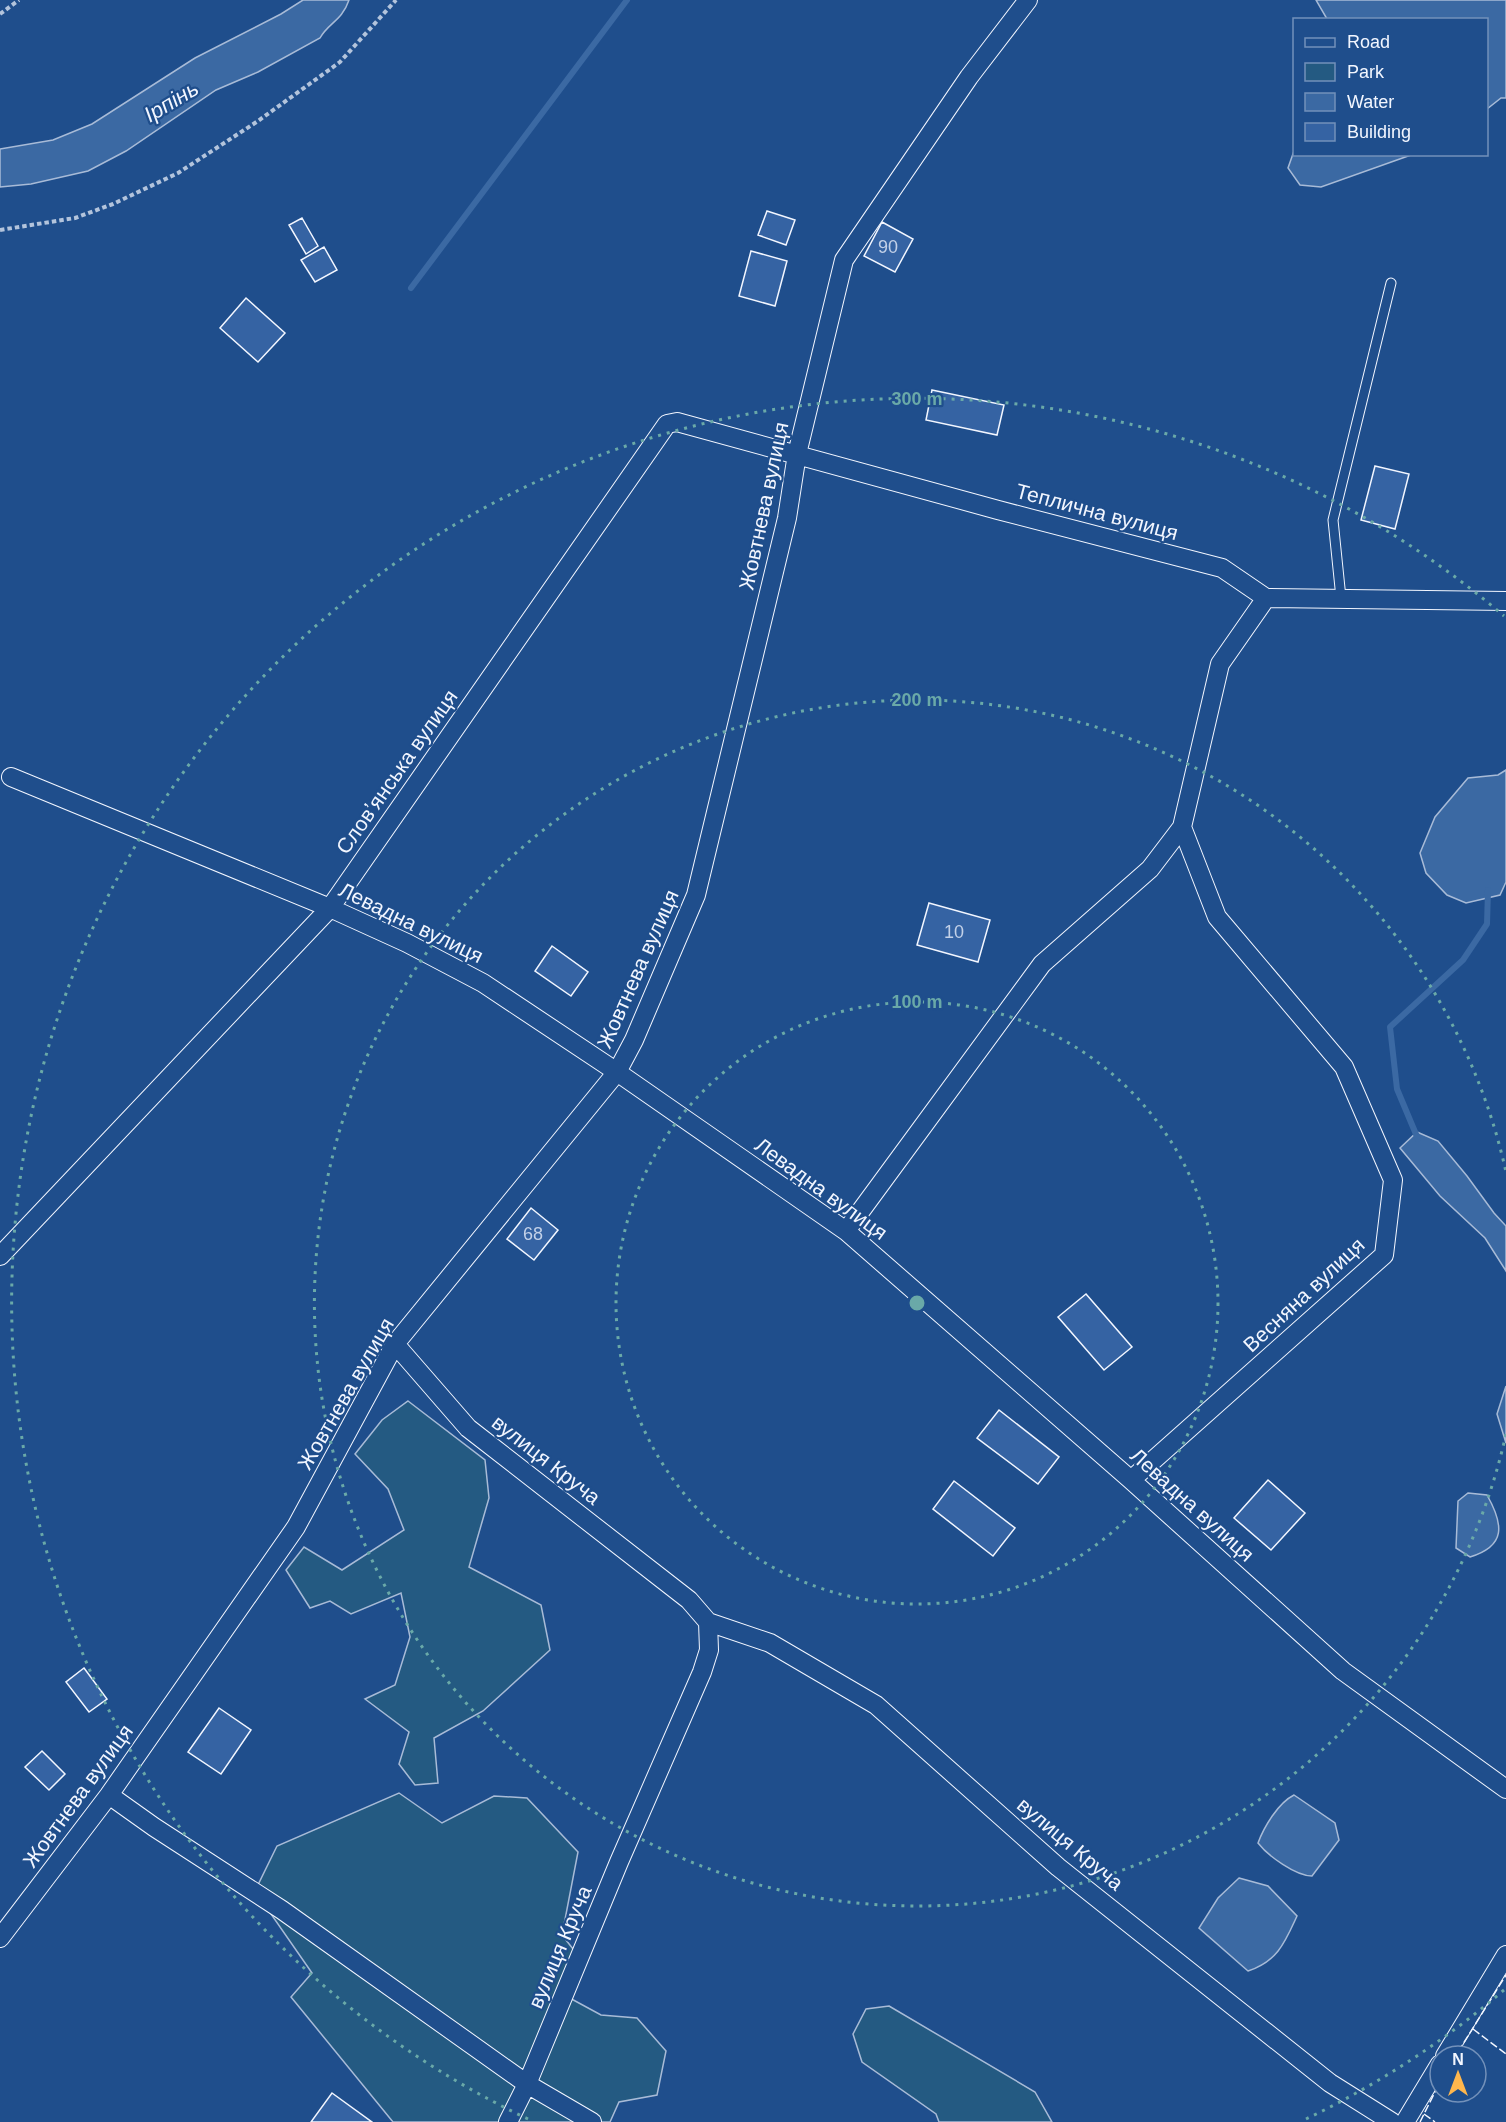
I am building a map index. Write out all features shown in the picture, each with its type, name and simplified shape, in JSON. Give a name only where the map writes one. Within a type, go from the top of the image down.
[{"type":"street","name":"Жовтнева вулиця","points":[[0,1938],[109,1794],[296,1527],[395,1344],[617,1072],[634,1040],[696,895],[786,518],[796,454],[844,260],[969,77],[1028,0]]},
{"type":"street","name":"Теплична вулиця","points":[[677,422],[998,510],[1222,568],[1266,598]]},
{"type":"street","name":"Словʼянська вулиця","points":[[0,1256],[330,908],[661,431],[667,423],[677,422]]},
{"type":"street","points":[[846,1231],[1042,964],[1150,869],[1182,827],[1220,664],[1266,598],[1506,601]]},
{"type":"street","name":"Левадна вулиця","points":[[11,777],[330,908],[407,943],[483,983],[617,1072],[846,1231],[1131,1480],[1343,1671],[1506,1789]]},
{"type":"street","name":"Весняна вулиця","points":[[1131,1480],[1384,1255],[1393,1180],[1344,1067],[1217,917],[1182,827]]},
{"type":"street","name":"вулиця Круча","points":[[395,1344],[468,1428],[689,1600],[708,1622],[770,1643],[876,1705],[1058,1867],[1330,2083],[1392,2122]]},
{"type":"street","name":"вулиця Круча","points":[[508,2122],[527,2084],[619,1862],[702,1672],[709,1650],[708,1622]]},
{"type":"street","points":[[109,1794],[154,1827],[282,1910],[527,2084],[592,2122]]},
{"type":"street","points":[[1452,2044],[1506,1956]]},
{"type":"street","points":[[1405,2122],[1428,2084]]},
{"type":"lane","points":[[1341,598],[1334,520],[1391,283]]},
{"type":"path","points":[[0,14],[19,0]]},
{"type":"path","points":[[0,230],[75,218],[113,204],[178,173],[258,121],[340,62],[396,0]]},
{"type":"green space","points":[[408,1401],[485,1460],[489,1498],[469,1567],[541,1605],[550,1650],[483,1711],[434,1738],[438,1783],[415,1785],[399,1764],[409,1732],[365,1699],[395,1685],[410,1637],[401,1593],[351,1614],[330,1601],[310,1608],[286,1570],[304,1547],[342,1570],[404,1530],[388,1489],[355,1454],[382,1420]]},
{"type":"green space","points":[[399,1793],[442,1823],[494,1796],[527,1798],[578,1852],[562,1935],[577,1954],[566,1996],[601,2015],[637,2018],[666,2051],[657,2095],[619,2102],[610,2122],[393,2122],[291,1997],[312,1973],[255,1891],[277,1846]]},
{"type":"green space","points":[[889,2006],[1035,2092],[1052,2122],[939,2122],[936,2114],[862,2062],[853,2034],[866,2009]]},
{"type":"water","name":"Ірпінь","points":[[303,0],[349,0],[343,13],[320,38],[258,72],[216,90],[126,151],[88,171],[31,184],[0,187],[0,149],[53,140],[92,124],[195,58],[281,14]]},
{"type":"water","points":[[1316,0],[1506,0],[1506,98],[1501,98],[1488,108],[1488,18],[1326,18]]},
{"type":"water","points":[[1293,154],[1293,156],[1408,156],[1321,187],[1300,185],[1288,168]]},
{"type":"water","points":[[1506,770],[1506,882],[1500,895],[1466,903],[1447,895],[1426,873],[1420,853],[1435,817],[1468,778],[1498,775]]},
{"type":"water","points":[[1417,1132],[1438,1141],[1506,1226],[1506,1271],[1485,1238],[1440,1196],[1400,1148]]},
{"type":"water","points":[[1506,1386],[1506,1443],[1497,1414]]},
{"type":"water","points":[[1468,1493],[1487,1495],[1499,1525],[1496,1540],[1490,1547],[1470,1557],[1456,1548],[1458,1501]]},
{"type":"water","points":[[1294,1795],[1335,1823],[1339,1840],[1312,1876],[1298,1873],[1283,1864],[1268,1854],[1258,1843],[1272,1816]]},
{"type":"water","points":[[1239,1878],[1268,1886],[1297,1916],[1274,1956],[1248,1971],[1199,1928],[1218,1898]]},
{"type":"building","points":[[767,211],[795,220],[786,245],[758,235]]},
{"type":"building","points":[[302,218],[318,246],[306,254],[289,225]]},
{"type":"building","points":[[882,222],[913,239],[895,272],[864,256]]},
{"type":"building","points":[[324,247],[337,270],[315,282],[301,260]]},
{"type":"building","points":[[751,251],[787,261],[775,306],[739,296]]},
{"type":"building","points":[[246,298],[285,333],[258,362],[220,328]]},
{"type":"building","points":[[932,390],[1004,405],[997,435],[926,420]]},
{"type":"building","points":[[1375,466],[1409,474],[1395,529],[1361,520]]},
{"type":"building","points":[[929,903],[990,920],[978,962],[917,945]]},
{"type":"building","points":[[552,946],[588,972],[571,996],[535,971]]},
{"type":"building","points":[[531,1208],[558,1230],[534,1260],[507,1239]]},
{"type":"building","points":[[1086,1294],[1132,1347],[1104,1370],[1058,1317]]},
{"type":"building","points":[[999,1410],[1059,1457],[1038,1484],[977,1438]]},
{"type":"building","points":[[1268,1480],[1305,1513],[1271,1550],[1234,1518]]},
{"type":"building","points":[[954,1481],[1015,1528],[993,1556],[933,1509]]},
{"type":"building","points":[[84,1668],[107,1699],[89,1712],[66,1682]]},
{"type":"building","points":[[219,1708],[251,1730],[221,1774],[188,1752]]},
{"type":"building","points":[[42,1751],[65,1774],[49,1790],[25,1767]]},
{"type":"building","points":[[332,2093],[372,2122],[311,2122]]},
{"type":"waterway","points":[[411,288],[627,0]]},
{"type":"waterway","points":[[1418,1139],[1397,1089],[1390,1027],[1463,960],[1487,924],[1488,890]]},
{"type":"fence","points":[[1463,2044],[1506,1975]]},
{"type":"fence","points":[[1473,2029],[1506,2054]]},
{"type":"fence","points":[[1420,2122],[1429,2104]]},
{"type":"fence","points":[[1424,2114],[1435,2122]]}]
